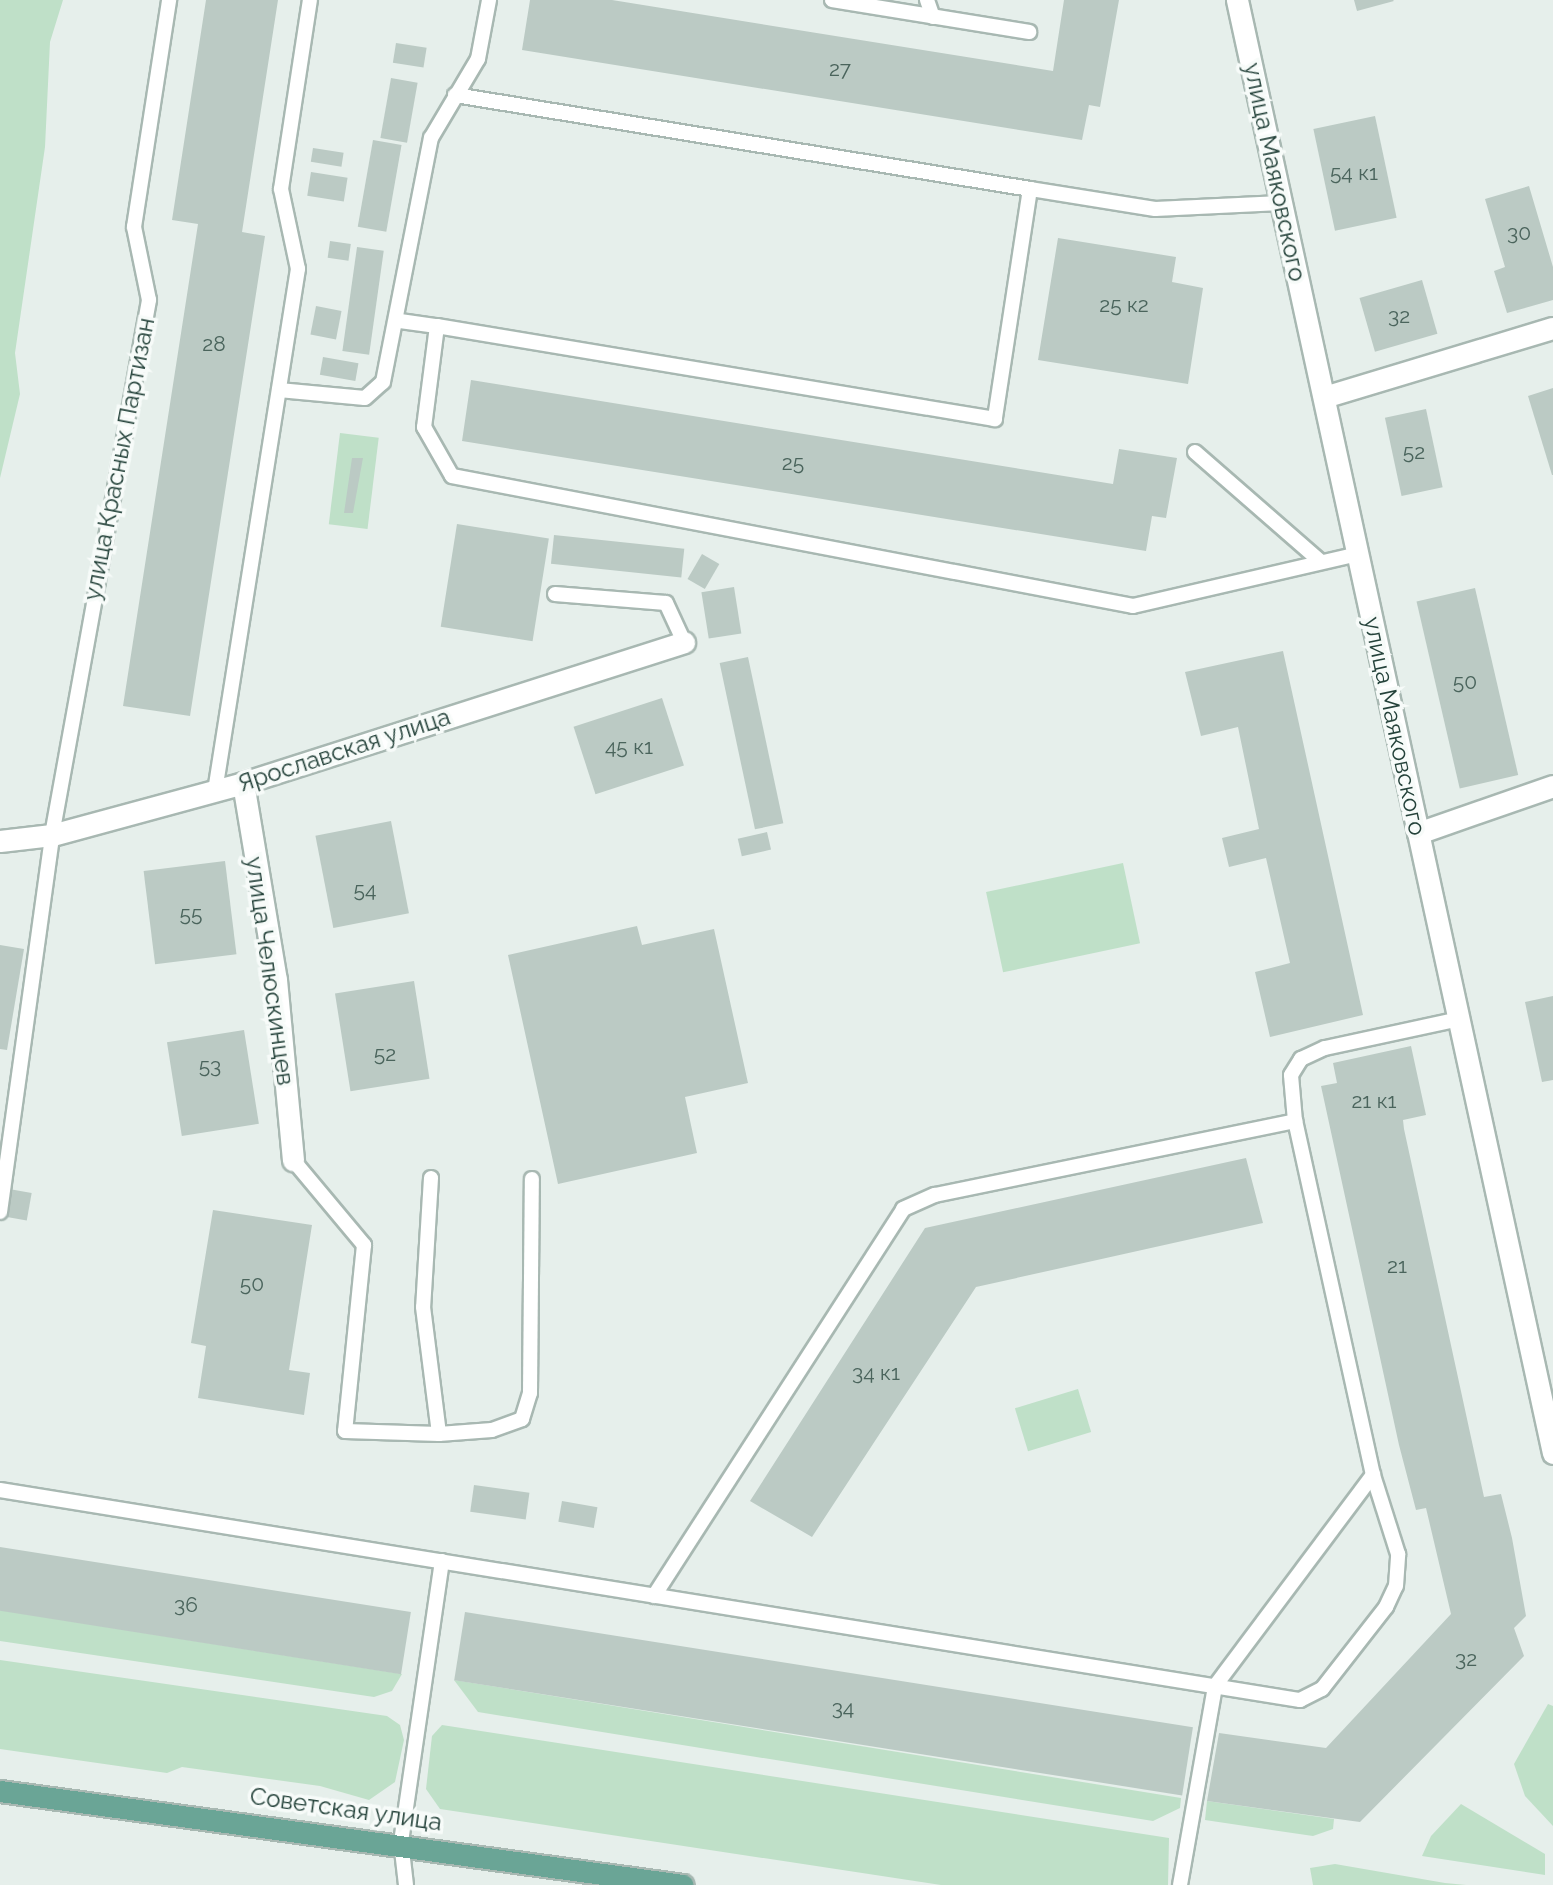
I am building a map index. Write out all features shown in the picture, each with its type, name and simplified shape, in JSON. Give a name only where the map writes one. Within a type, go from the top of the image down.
[{"type":"main road","name":"Советская улица","points":[[0,1791],[401,1842],[683,1885]]},
{"type":"street","name":"улица Маяковского","points":[[1237,0],[1418,833],[1549,1416],[1553,1453]]},
{"type":"street","points":[[1324,397],[1553,328]]},
{"type":"street","name":"Ярославская улица","points":[[0,841],[52,835],[243,783],[684,642]]},
{"type":"street","name":"улица Челюскинцев","points":[[243,783],[276,980],[293,1160]]},
{"type":"street","points":[[1418,833],[1553,786]]},
{"type":"lane","name":"улица Красных Партизан","points":[[0,1212],[52,835],[149,300],[134,227],[169,0]]},
{"type":"lane","points":[[215,791],[298,269],[281,189],[310,0]]},
{"type":"lane","points":[[279,390],[365,398],[383,382],[400,321],[431,138],[478,59],[489,0]]},
{"type":"lane","points":[[832,0],[1029,32]]},
{"type":"lane","points":[[927,0],[933,17]]},
{"type":"lane","points":[[455,95],[1155,209],[1281,203]]},
{"type":"lane","points":[[400,321],[995,419],[1030,189]]},
{"type":"lane","points":[[437,326],[424,428],[452,476],[1132,606],[1358,554]]},
{"type":"lane","points":[[1195,452],[1321,562]]},
{"type":"lane","points":[[555,594],[666,603],[684,642]]},
{"type":"lane","points":[[0,1490],[1300,1700],[1322,1689],[1386,1607],[1396,1586],[1398,1554],[1373,1475],[1294,1121],[1291,1075],[1301,1059],[1459,1019]]},
{"type":"lane","points":[[654,1596],[903,1209],[935,1195],[1294,1121]]},
{"type":"lane","points":[[293,1160],[364,1245],[345,1431],[439,1434],[492,1430],[522,1419],[530,1393],[533,1179]]},
{"type":"lane","points":[[431,1178],[423,1307],[439,1434]]},
{"type":"lane","points":[[1180,1885],[1215,1686],[1373,1475]]},
{"type":"lane","points":[[406,1885],[401,1842],[442,1562]]},
{"type":"green space","points":[[0,0],[63,0],[50,42],[45,147],[15,353],[20,394],[0,478]]},
{"type":"green space","points":[[340,433],[379,438],[367,529],[329,524]]},
{"type":"green space","points":[[1123,863],[1140,943],[1003,972],[986,892]]},
{"type":"green space","points":[[1078,1389],[1091,1432],[1028,1451],[1015,1408]]},
{"type":"green space","points":[[0,1610],[402,1674],[392,1691],[374,1697],[0,1641]]},
{"type":"green space","points":[[0,1660],[387,1716],[400,1725],[404,1740],[395,1782],[369,1800],[320,1786],[182,1767],[167,1773],[0,1749]]},
{"type":"green space","points":[[454,1680],[1181,1798],[1180,1808],[1153,1821],[478,1712]]},
{"type":"green space","points":[[1548,1704],[1553,1706],[1553,1826],[1525,1796],[1514,1764]]},
{"type":"green space","points":[[442,1725],[1169,1838],[1168,1885],[941,1885],[440,1809],[426,1789],[432,1736]]},
{"type":"green space","points":[[1207,1801],[1334,1819],[1333,1829],[1313,1836],[1205,1820]]},
{"type":"green space","points":[[1461,1804],[1545,1854],[1545,1875],[1422,1856],[1431,1836]]},
{"type":"green space","points":[[1335,1864],[1466,1885],[1313,1885],[1310,1868]]},
{"type":"building","points":[[206,0],[278,0],[242,232],[265,236],[190,716],[123,706],[198,224],[172,220]]},
{"type":"building","points":[[530,0],[612,0],[1053,71],[1064,0],[1119,0],[1100,107],[1089,105],[1082,140],[522,50]]},
{"type":"building","points":[[1354,0],[1393,0],[1394,1],[1357,11]]},
{"type":"building","points":[[396,43],[427,48],[423,68],[393,63]]},
{"type":"building","points":[[391,78],[418,83],[407,143],[380,138]]},
{"type":"building","points":[[1375,116],[1397,218],[1335,231],[1313,129]]},
{"type":"building","points":[[373,140],[402,145],[386,232],[358,227]]},
{"type":"building","points":[[313,148],[344,153],[341,167],[311,162]]},
{"type":"building","points":[[311,172],[348,178],[344,201],[307,196]]},
{"type":"building","points":[[1529,186],[1553,267],[1553,300],[1507,313],[1494,271],[1505,267],[1485,199]]},
{"type":"building","points":[[1058,238],[1176,257],[1172,282],[1203,288],[1188,384],[1038,360]]},
{"type":"building","points":[[330,241],[351,244],[348,261],[328,258]]},
{"type":"building","points":[[357,247],[384,251],[369,355],[342,351]]},
{"type":"building","points":[[1422,280],[1437,334],[1375,352],[1360,298]]},
{"type":"building","points":[[316,306],[342,311],[336,339],[310,334]]},
{"type":"building","points":[[323,357],[358,363],[355,381],[320,375]]},
{"type":"building","points":[[471,380],[1113,484],[1119,449],[1177,458],[1166,518],[1152,516],[1146,551],[462,441]]},
{"type":"building","points":[[1553,388],[1553,475],[1552,475],[1528,396]]},
{"type":"building","points":[[1426,409],[1443,487],[1402,496],[1385,418]]},
{"type":"building","points":[[352,458],[363,458],[353,513],[344,513]]},
{"type":"building","points":[[457,524],[549,539],[533,641],[441,627]]},
{"type":"building","points":[[554,535],[684,549],[681,578],[551,564]]},
{"type":"building","points":[[702,554],[719,564],[705,589],[688,579]]},
{"type":"building","points":[[734,587],[741,633],[709,639],[701,592]]},
{"type":"building","points":[[1475,588],[1518,775],[1460,789],[1417,601]]},
{"type":"building","points":[[1283,651],[1363,1015],[1270,1037],[1255,972],[1290,963],[1266,858],[1229,867],[1222,838],[1259,829],[1238,727],[1201,736],[1185,672]]},
{"type":"building","points":[[748,657],[783,823],[755,829],[720,663]]},
{"type":"building","points":[[662,698],[684,766],[595,794],[574,727]]},
{"type":"building","points":[[391,821],[409,913],[333,928],[315,836]]},
{"type":"building","points":[[767,832],[771,850],[742,856],[738,839]]},
{"type":"building","points":[[225,861],[236,954],[155,964],[144,871]]},
{"type":"building","points":[[637,926],[642,945],[714,929],[748,1083],[685,1097],[697,1153],[558,1184],[508,955]]},
{"type":"building","points":[[0,945],[24,949],[7,1050],[0,1049]]},
{"type":"building","points":[[414,981],[429,1079],[350,1091],[335,994]]},
{"type":"building","points":[[1553,996],[1553,1080],[1542,1082],[1525,1002]]},
{"type":"building","points":[[244,1030],[259,1124],[182,1136],[167,1042]]},
{"type":"building","points":[[1411,1046],[1426,1115],[1403,1120],[1404,1129],[1484,1497],[1501,1494],[1512,1538],[1526,1616],[1514,1628],[1524,1656],[1360,1822],[1207,1801],[1219,1733],[1326,1748],[1451,1614],[1426,1508],[1416,1510],[1399,1445],[1321,1086],[1337,1083],[1333,1063]]},
{"type":"building","points":[[1246,1158],[1263,1223],[976,1287],[812,1537],[750,1501],[925,1228]]},
{"type":"building","points":[[9,1189],[32,1193],[27,1221],[4,1217]]},
{"type":"building","points":[[213,1210],[312,1225],[289,1370],[310,1373],[304,1415],[198,1398],[206,1346],[191,1343]]},
{"type":"building","points":[[474,1485],[529,1493],[526,1520],[470,1512]]},
{"type":"building","points":[[562,1501],[597,1507],[594,1528],[558,1522]]},
{"type":"building","points":[[0,1547],[411,1612],[401,1674],[0,1611]]},
{"type":"building","points":[[465,1612],[1193,1727],[1182,1795],[454,1680]]}]
